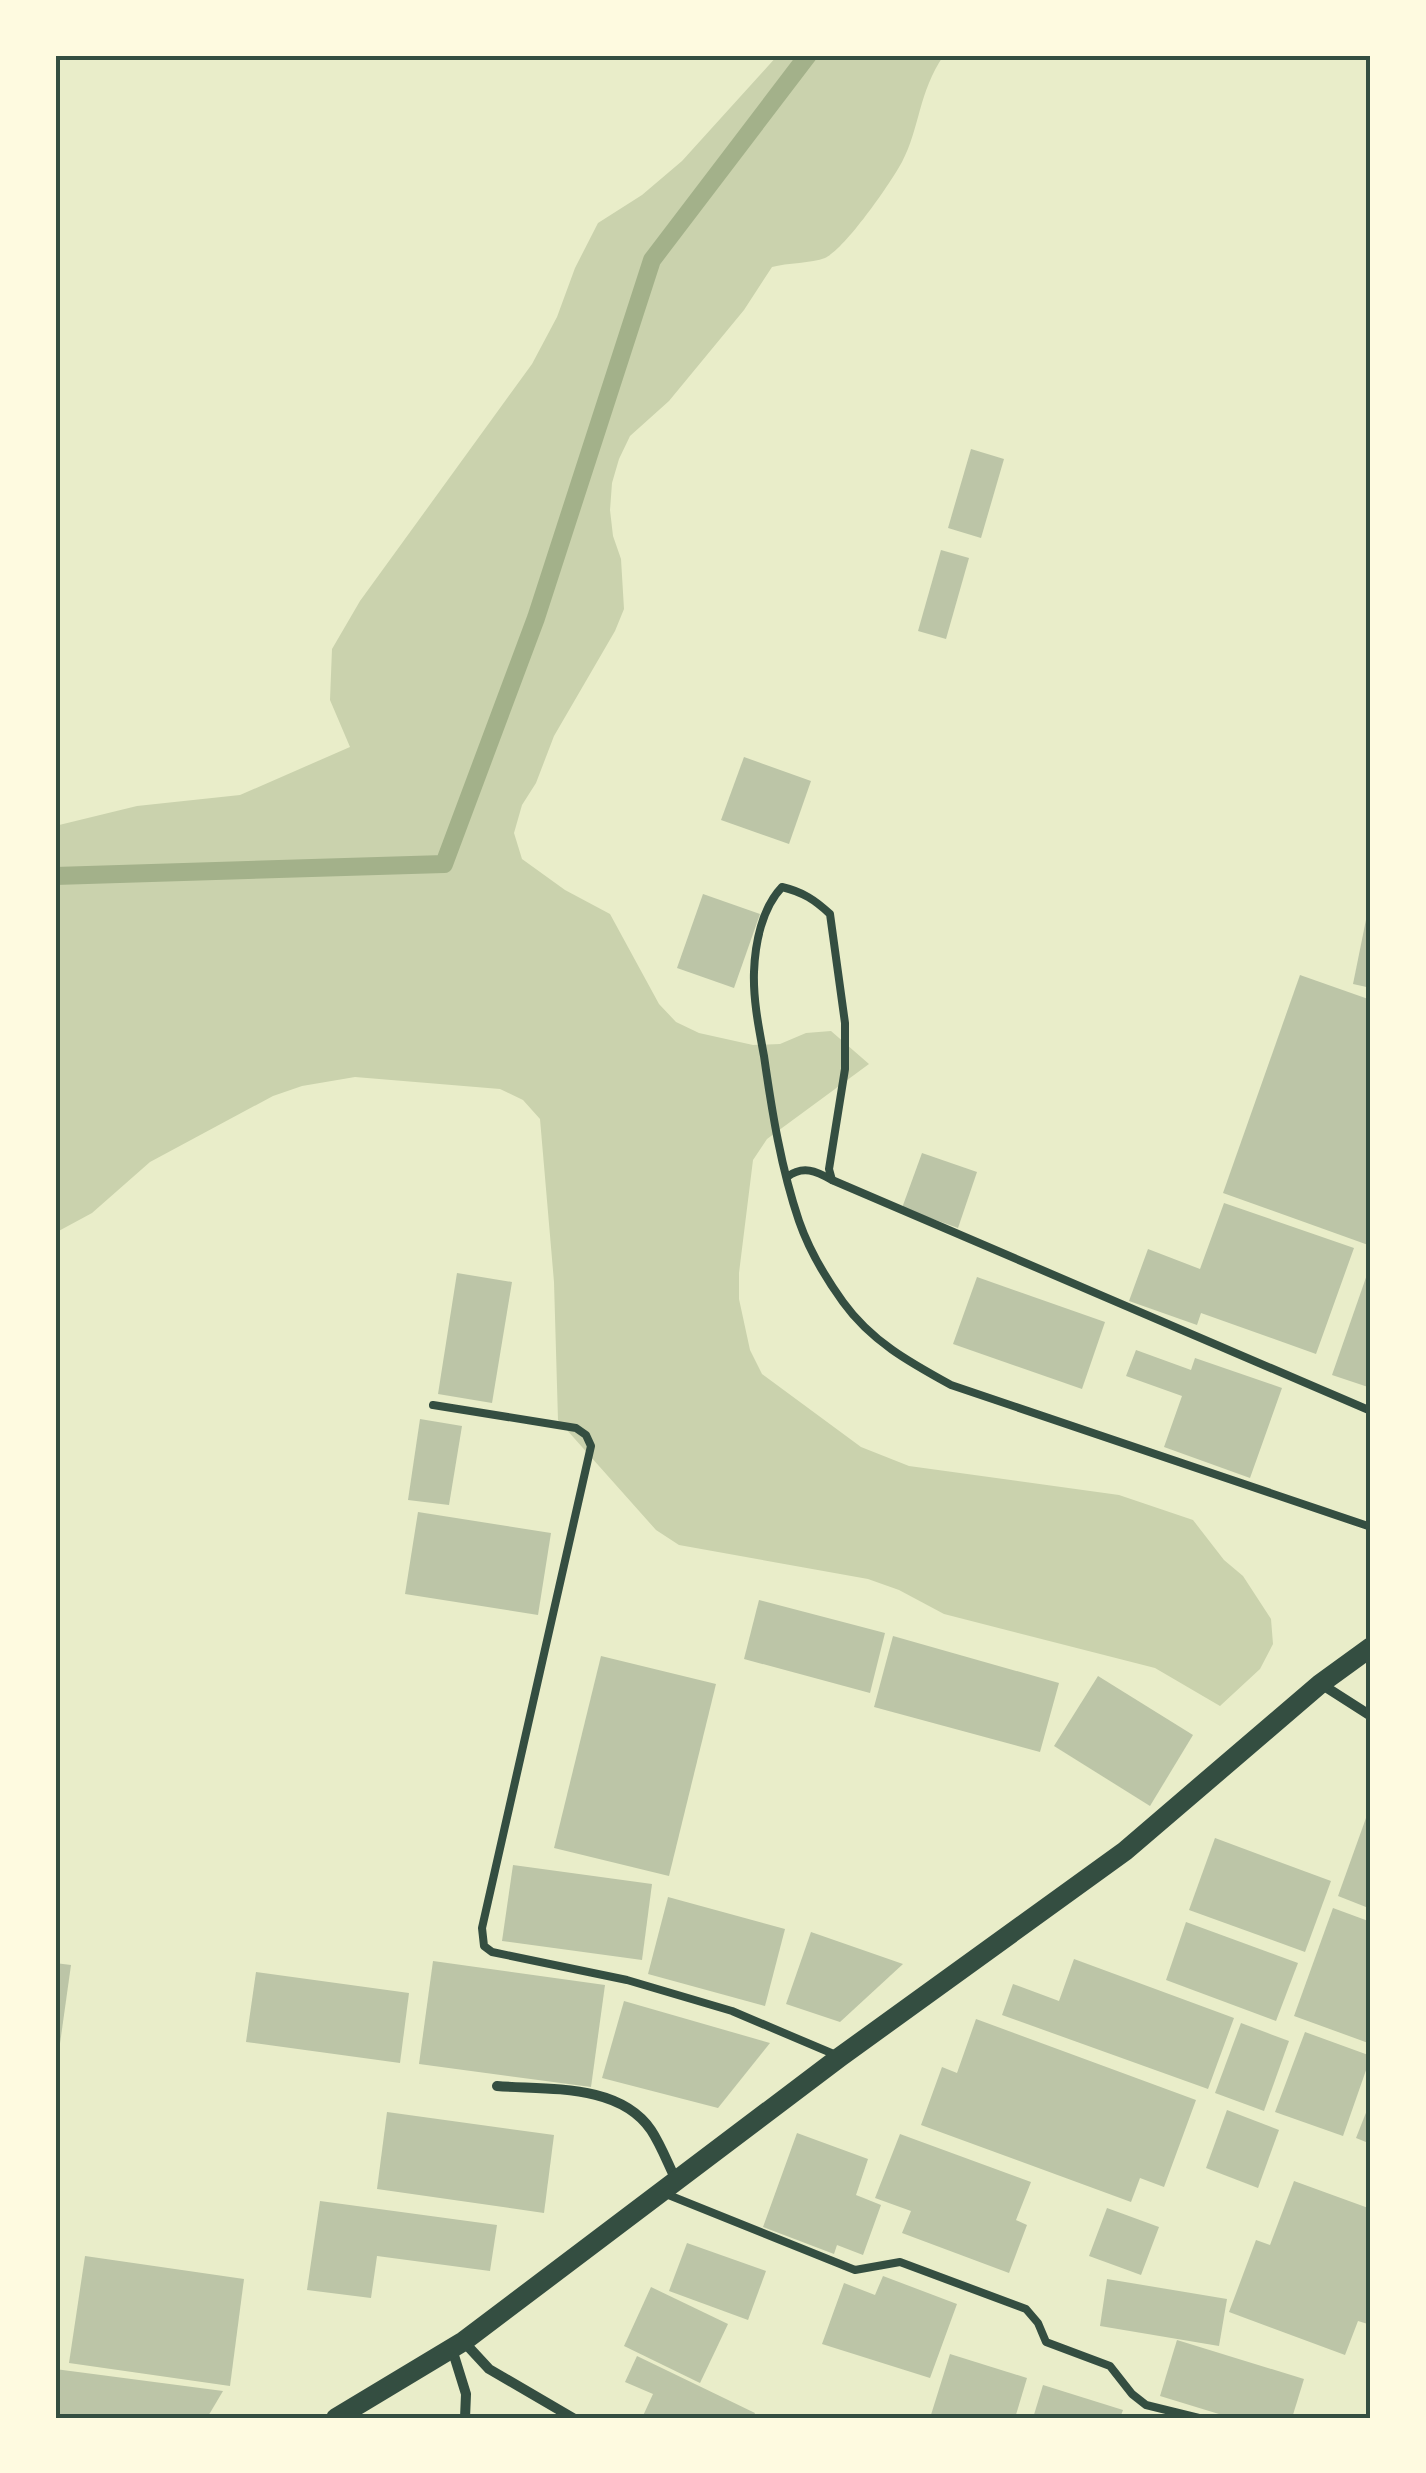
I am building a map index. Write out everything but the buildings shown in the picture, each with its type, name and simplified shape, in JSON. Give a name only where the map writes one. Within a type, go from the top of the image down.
[{"type":"main road","points":[[336,2418],[458,2345],[840,2056],[1124,1851],[1320,1684],[1371,1647]]},
{"type":"street","points":[[1320,1684],[1371,1716]]},
{"type":"street","points":[[497,2086],[596,2094],[612,2100],[650,2128],[668,2186]]},
{"type":"street","points":[[458,2345],[466,2418]]},
{"type":"street","points":[[458,2345],[488,2369],[573,2418]]},
{"type":"lane","points":[[832,1180],[829,1169],[845,1069],[845,1023],[830,914],[808,895],[782,887],[772,898],[760,931],[754,972],[766,1069],[800,1223],[819,1265],[868,1333],[898,1356],[951,1384],[1371,1527]]},
{"type":"lane","points":[[787,1177],[803,1169],[816,1170],[1199,1340],[1371,1411]]},
{"type":"lane","points":[[433,1404],[576,1428],[586,1435],[591,1446],[482,1928],[484,1946],[492,1952],[626,1980],[732,2010],[840,2056]]},
{"type":"lane","points":[[668,2186],[855,2270],[900,2262],[1026,2308],[1046,2342],[1110,2366],[1146,2405],[1200,2418]]},
{"type":"green space","points":[[778,55],[944,55],[929,83],[902,162],[855,229],[825,258],[772,267],[744,310],[669,401],[630,436],[612,483],[610,510],[621,559],[624,609],[554,736],[536,783],[522,805],[514,833],[522,859],[565,890],[610,914],[659,1004],[676,1022],[699,1033],[753,1045],[780,1044],[806,1033],[831,1031],[869,1064],[767,1139],[753,1160],[739,1299],[750,1350],[762,1374],[861,1447],[909,1466],[1119,1495],[1193,1520],[1224,1560],[1243,1576],[1271,1619],[1273,1644],[1260,1669],[1220,1706],[1155,1668],[944,1614],[868,1579],[679,1545],[656,1530],[558,1420],[554,1282],[540,1119],[523,1100],[500,1089],[355,1077],[302,1086],[273,1096],[150,1162],[92,1213],[55,1233],[55,826],[137,806],[240,795],[350,747],[330,700],[332,649],[360,601],[532,364],[598,223],[642,195],[682,161]]},
{"type":"waterway","points":[[55,876],[444,864],[536,618],[652,260],[808,55]]}]
